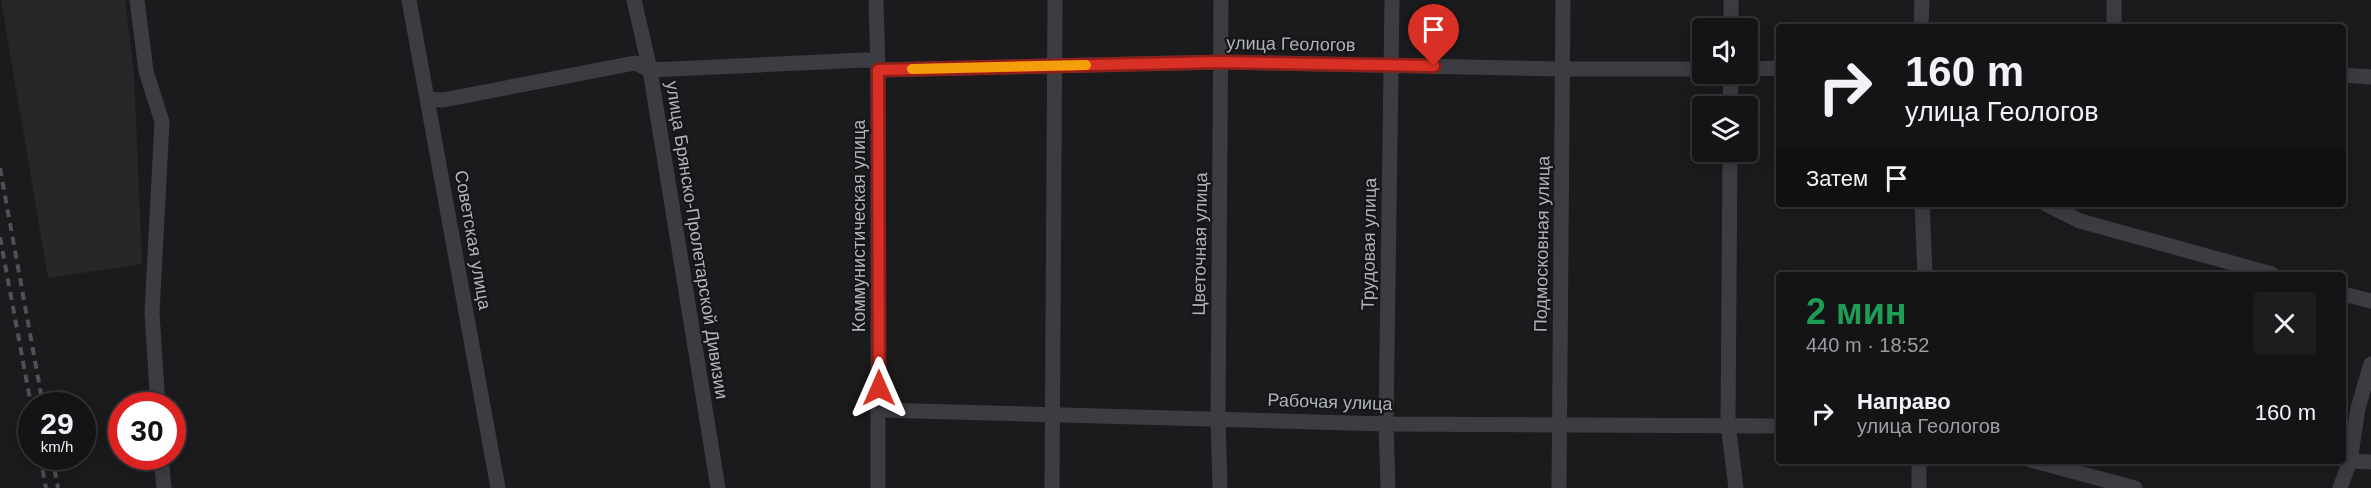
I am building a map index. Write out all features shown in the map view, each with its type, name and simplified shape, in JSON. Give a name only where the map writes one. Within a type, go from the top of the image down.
[{"type":"street","points":[[136,0],[146,71],[162,122],[152,313],[157,392]]},
{"type":"street","name":"Советская улица","points":[[409,0],[498,488]]},
{"type":"street","name":"улица Брянско-Пролетарской Дивизии","points":[[634,0],[650,70],[718,488]]},
{"type":"street","name":"Коммунистическая улица","points":[[876,0],[878,488]]},
{"type":"street","points":[[1052,488],[1055,0]]},
{"type":"street","name":"Цветочная улица","points":[[1220,488],[1218,418],[1221,0]]},
{"type":"street","name":"Трудовая улица","points":[[1389,488],[1386,424],[1392,0]]},
{"type":"street","name":"Подмосковная улица","points":[[1559,488],[1563,0]]},
{"type":"street","points":[[1731,0],[1731,18]]},
{"type":"street","points":[[1921,24],[1922,0]]},
{"type":"street","points":[[2114,0],[2114,24]]},
{"type":"street","name":"улица Геологов","points":[[428,99],[443,100],[635,63],[650,70],[865,60],[878,66],[1221,62],[1563,69],[1692,69]]},
{"type":"street","points":[[1758,69],[1776,68]]},
{"type":"street","points":[[2346,75],[2371,77]]},
{"type":"street","points":[[1730,162],[1728,424],[1736,488]]},
{"type":"street","points":[[1922,207],[1924,272]]},
{"type":"street","points":[[2052,207],[2080,221],[2265,272]]},
{"type":"street","points":[[2346,295],[2371,301]]},
{"type":"street","points":[[2340,488],[2350,461],[2358,408],[2371,364]]},
{"type":"street","name":"Рабочая улица","points":[[879,410],[1386,424],[1776,426]]},
{"type":"street","points":[[2350,461],[2371,462]]},
{"type":"street","points":[[1919,464],[1919,488]]},
{"type":"street","points":[[2045,464],[2135,488]]},
{"type":"street","points":[[162,470],[164,488]]},
{"type":"shaded area","points":[[1,0],[125,0],[134,74],[142,264],[48,278]]},
{"type":"railway","points":[[0,168],[41,392]]},
{"type":"railway","points":[[0,237],[29,392]]},
{"type":"railway","points":[[43,470],[46,488]]},
{"type":"railway","points":[[55,470],[58,488]]},
{"type":"slow traffic","points":[[912,69],[1086,65]]},
{"type":"route","points":[[879,388],[878,70],[1221,62],[1434,66]]}]
